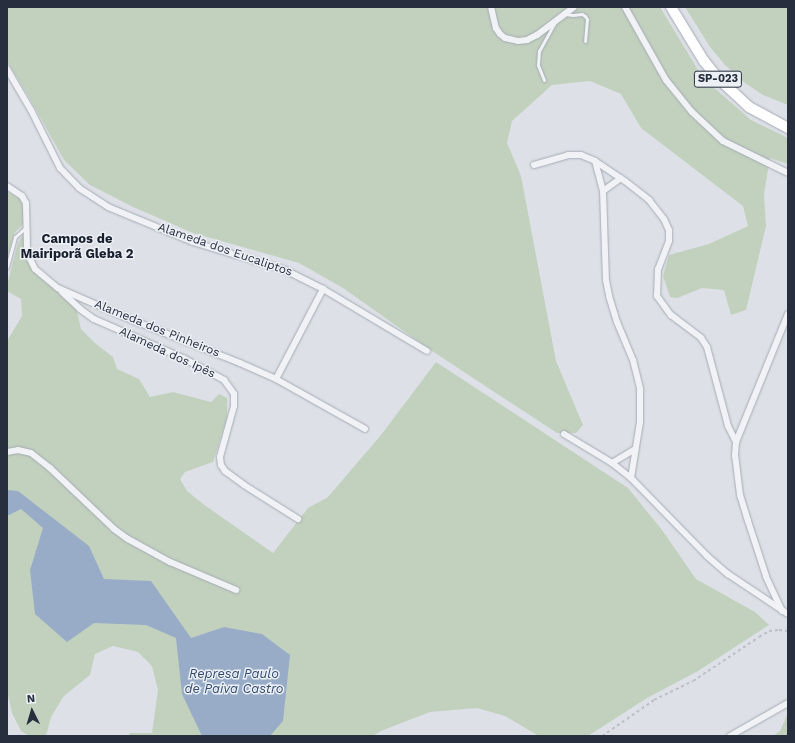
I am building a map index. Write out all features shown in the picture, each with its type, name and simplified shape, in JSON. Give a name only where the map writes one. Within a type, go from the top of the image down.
[{"type":"main road","name":"SP-023","points":[[671,7],[704,62],[718,78],[749,107],[788,128]]},
{"type":"street","points":[[491,7],[496,28],[505,38],[510,40],[527,40],[555,22],[574,7]]},
{"type":"street","points":[[624,7],[666,80],[692,112],[723,141],[788,173]]},
{"type":"street","name":"Alameda dos Eucaliptos","points":[[7,69],[31,110],[60,168],[79,188],[108,207],[193,242],[285,270],[323,289],[427,352]]},
{"type":"street","points":[[534,165],[575,154],[595,161],[621,178],[649,200],[664,219],[670,230],[669,241],[658,269],[657,296],[671,315],[701,338],[707,347],[728,426],[736,442]]},
{"type":"street","points":[[595,161],[603,191],[606,280],[609,296],[616,322],[632,360],[640,389],[640,422],[634,450],[632,478]]},
{"type":"street","points":[[603,191],[621,178]]},
{"type":"street","name":"Alameda dos Pinheiros","points":[[7,186],[22,196],[26,203],[27,248],[30,259],[35,269],[58,288],[276,379],[365,429]]},
{"type":"street","name":"Alameda dos Ipês","points":[[58,288],[80,309],[94,319],[183,358],[224,380],[234,394],[234,406],[220,457],[221,464],[225,470],[244,485],[298,518]]},
{"type":"street","points":[[276,379],[323,289]]},
{"type":"street","points":[[782,611],[766,576],[740,495],[736,462],[736,442],[788,314]]},
{"type":"street","points":[[564,434],[612,463],[632,478],[707,556],[728,574],[788,614]]},
{"type":"street","points":[[7,452],[18,450],[31,454],[50,468],[114,529],[128,539],[170,562],[236,590]]},
{"type":"street","points":[[612,463],[634,450]]},
{"type":"street","points":[[730,736],[788,703]]},
{"type":"lane","points":[[565,14],[573,16],[582,14],[585,16],[587,19],[585,41]]},
{"type":"lane","points":[[544,80],[538,65],[539,51],[555,22]]},
{"type":"lane","points":[[7,268],[16,237],[27,226]]},
{"type":"path","points":[[602,736],[654,700],[693,681],[759,637],[774,631],[788,631]]},
{"type":"green space","points":[[7,7],[660,7],[703,78],[751,120],[788,138],[788,164],[770,158],[764,194],[766,226],[746,310],[731,315],[724,290],[702,288],[677,298],[670,297],[663,276],[669,255],[709,244],[748,226],[743,206],[641,128],[621,94],[590,81],[552,85],[512,121],[507,143],[521,176],[556,361],[583,425],[576,433],[557,433],[432,351],[343,288],[299,263],[193,233],[133,207],[90,185],[64,160],[7,61]]},
{"type":"green space","points":[[685,7],[788,7],[788,105],[763,95],[745,83],[725,65],[710,47]]},
{"type":"green space","points":[[7,191],[21,200],[24,224],[15,232],[7,258]]},
{"type":"green space","points":[[24,233],[27,259],[77,311],[81,329],[96,344],[113,357],[117,369],[139,379],[150,397],[173,392],[211,402],[219,394],[227,398],[227,418],[213,462],[185,472],[180,479],[187,491],[203,504],[273,553],[308,508],[328,497],[381,435],[436,362],[628,488],[662,530],[696,579],[755,612],[769,625],[698,671],[647,698],[588,736],[539,736],[505,716],[477,708],[430,712],[381,731],[373,736],[128,736],[130,733],[152,733],[158,690],[152,666],[138,652],[113,646],[95,654],[90,675],[64,696],[51,717],[46,736],[29,736],[21,731],[12,713],[7,691],[7,341],[22,316],[21,299],[7,291],[7,285],[18,243]]},
{"type":"green space","points":[[788,713],[788,736],[773,736],[780,731]]},
{"type":"water","name":"Represa Paulo de Paiva Castro","points":[[7,490],[18,491],[89,546],[104,579],[151,581],[191,638],[224,627],[262,634],[290,655],[283,721],[270,736],[202,736],[182,694],[176,638],[146,625],[94,623],[67,642],[35,614],[30,570],[43,528],[21,509],[7,516]]},
{"type":"district","name":"Campos de Mairiporã Gleba 2","points":[[77,248]]}]
